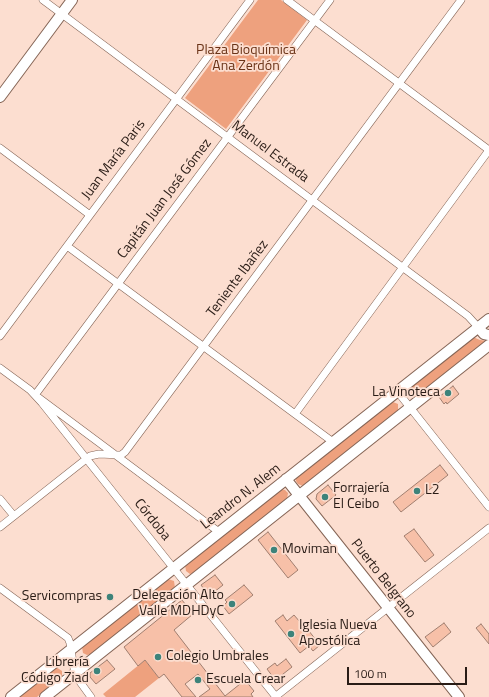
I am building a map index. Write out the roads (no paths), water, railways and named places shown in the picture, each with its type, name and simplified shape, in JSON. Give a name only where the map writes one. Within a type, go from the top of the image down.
[{"type":"main road","points":[[0,97],[72,0]]},
{"type":"main road","name":"Leandro N. Alem","points":[[11,697],[489,318]]},
{"type":"main road","points":[[478,327],[484,334],[489,336]]},
{"type":"main road","points":[[45,697],[489,345]]},
{"type":"main road","name":"Puerto Belgrano","points":[[286,479],[459,697]]},
{"type":"street","name":"Manuel Estrada","points":[[44,0],[403,267],[468,316],[478,327]]},
{"type":"street","name":"Juan María Paris","points":[[0,336],[2,328],[67,246],[250,0]]},
{"type":"street","points":[[287,0],[489,150],[295,414]]},
{"type":"street","name":"Capitán Juan José Gómez","points":[[35,395],[330,0]]},
{"type":"street","name":"Teniente Ibañez","points":[[115,455],[121,455],[127,450],[461,0]]},
{"type":"street","points":[[0,148],[90,215]]},
{"type":"street","points":[[67,246],[333,442]]},
{"type":"street","name":"Córdoba","points":[[0,368],[35,395],[187,584],[275,697]]},
{"type":"street","points":[[397,391],[489,507]]},
{"type":"street","points":[[35,395],[219,532]]},
{"type":"street","points":[[0,527],[87,459],[94,455],[115,455]]},
{"type":"street","points":[[0,499],[14,516]]},
{"type":"street","points":[[275,697],[489,528]]},
{"type":"street","points":[[0,588],[66,637],[71,649],[74,674],[78,682],[91,697]]},
{"type":"place","name":"La Vinoteca","points":[[448,393]]},
{"type":"place","name":"L2","points":[[417,491]]},
{"type":"place","name":"Forrajería El Ceibo","points":[[325,497]]},
{"type":"place","name":"Moviman","points":[[274,550]]},
{"type":"place","name":"Servicompras","points":[[110,597]]},
{"type":"place","name":"Delegación Alto Valle MDHDyC","points":[[232,604]]},
{"type":"place","name":"Iglesia Nueva Apostólica","points":[[291,634]]},
{"type":"place","name":"Colegio Umbrales","points":[[158,657]]},
{"type":"place","name":"Librería Código Ziad","points":[[97,671]]},
{"type":"place","name":"Escuela Crear","points":[[198,680]]},
{"type":"park label","name":"Plaza Bioquímica Ana Zerdón","points":[[246,60]]}]
